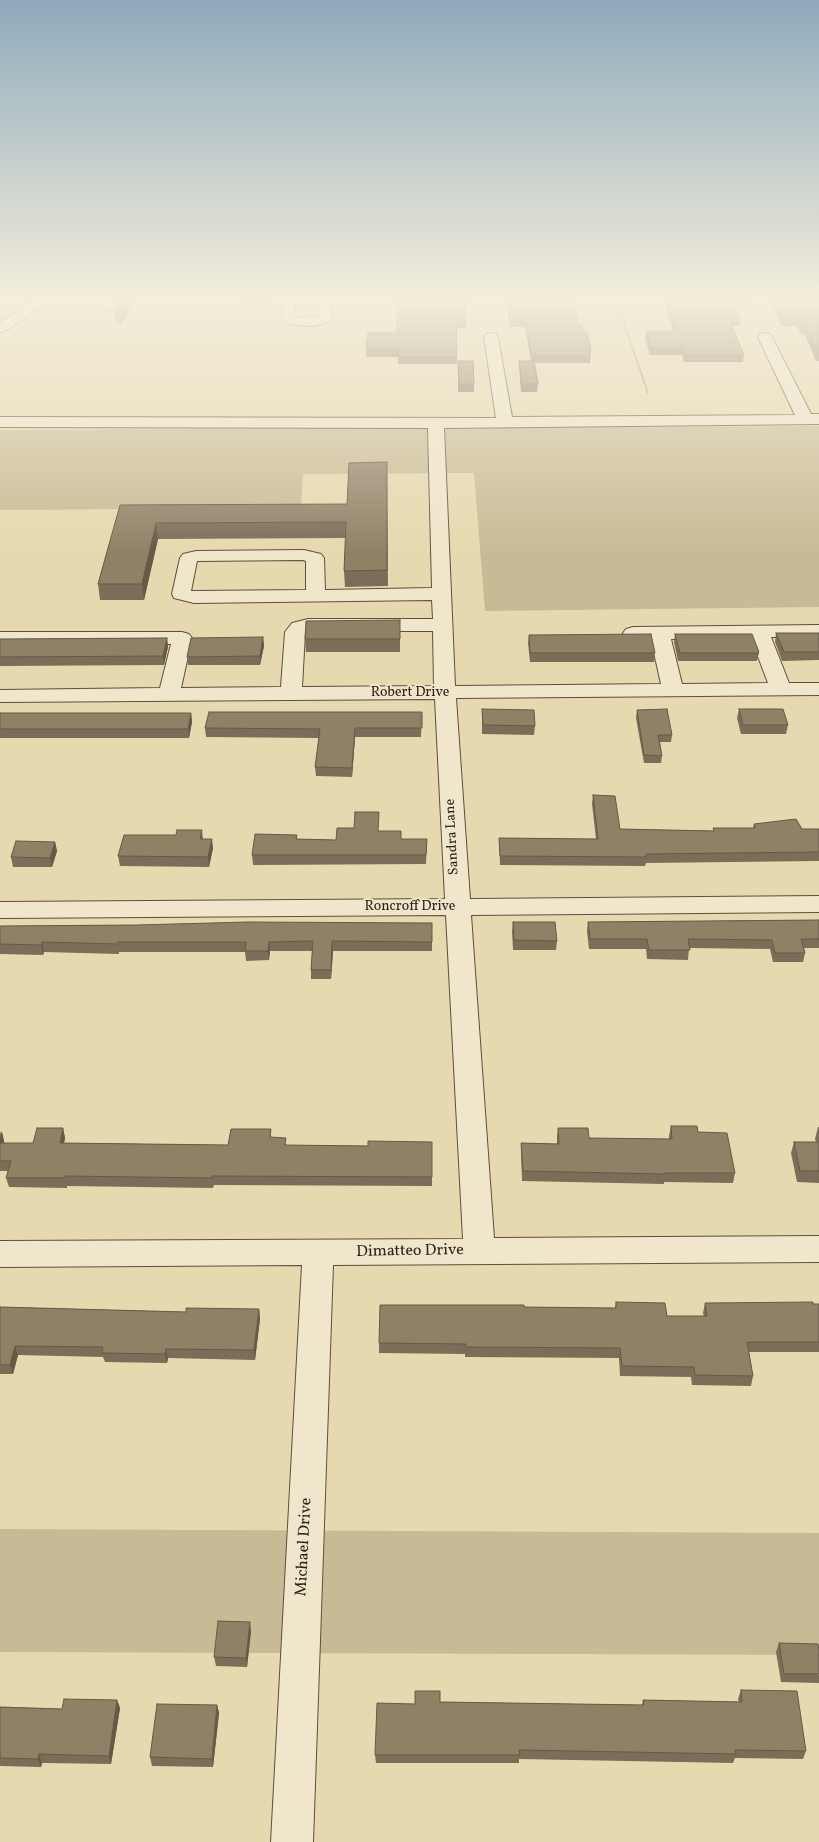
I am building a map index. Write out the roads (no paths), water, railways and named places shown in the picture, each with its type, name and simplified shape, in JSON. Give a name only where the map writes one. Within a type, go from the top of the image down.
[{"type":"street","points":[[499,383],[505,422]]},
{"type":"street","points":[[0,422],[436,423],[812,419],[791,383]]},
{"type":"street","name":"Sandra Lane","points":[[436,423],[446,693],[478,1251]]},
{"type":"street","points":[[316,596],[315,558],[304,554],[196,556],[189,558],[181,594],[194,597],[316,596],[442,594]]},
{"type":"street","points":[[291,694],[295,632],[299,627],[308,625],[443,625]]},
{"type":"street","points":[[633,633],[819,631]]},
{"type":"street","points":[[760,632],[781,690]]},
{"type":"street","points":[[660,633],[673,691]]},
{"type":"street","points":[[0,638],[182,638],[169,695]]},
{"type":"street","name":"Robert Drive","points":[[0,696],[819,689]]},
{"type":"street","name":"Roncroff Drive","points":[[0,910],[819,904]]},
{"type":"street","name":"Dimatteo Drive","points":[[0,1254],[819,1249]]},
{"type":"street","name":"Michael Drive","points":[[292,1842],[318,1252]]}]
